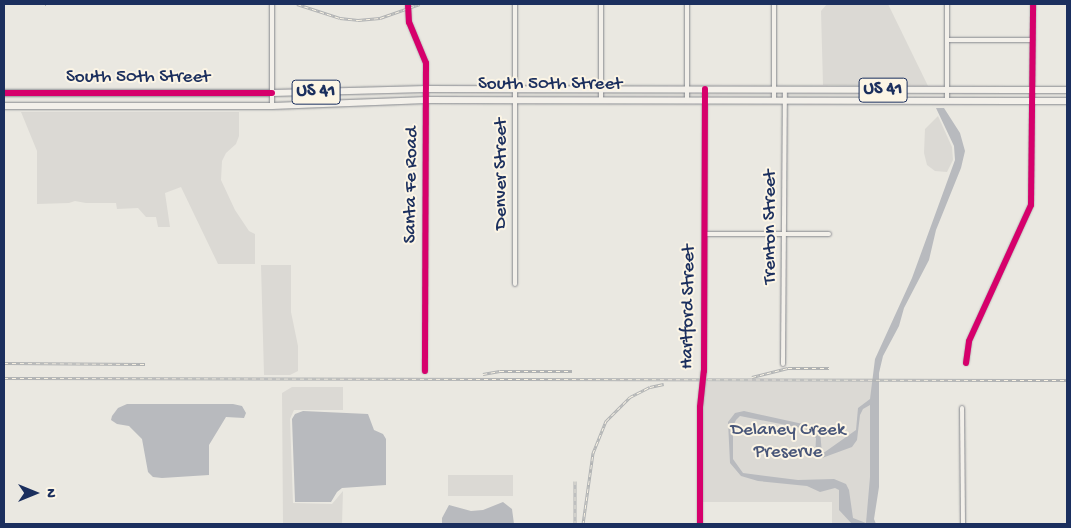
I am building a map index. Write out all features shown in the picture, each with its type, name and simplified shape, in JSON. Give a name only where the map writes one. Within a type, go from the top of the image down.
[{"type":"main road","name":"South 50th Street","points":[[4,93],[272,94],[427,89],[1067,90]]},
{"type":"main road","name":"South 50th Street","points":[[4,106],[272,106],[428,100],[1067,101]]},
{"type":"street","points":[[272,4],[272,106]]},
{"type":"street","name":"Santa Fe Road","points":[[408,4],[409,22],[426,63],[428,100],[425,371]]},
{"type":"street","name":"Denver Street","points":[[515,4],[515,284]]},
{"type":"street","points":[[601,4],[601,100]]},
{"type":"street","points":[[686,100],[687,4]]},
{"type":"street","points":[[774,4],[774,100]]},
{"type":"street","points":[[947,4],[947,101]]},
{"type":"street","points":[[966,363],[969,340],[1031,205],[1033,4]]},
{"type":"street","points":[[947,40],[1033,40]]},
{"type":"street","name":"Hartford Street","points":[[700,524],[700,407],[704,371],[705,89]]},
{"type":"street","name":"Trenton Street","points":[[783,364],[785,90]]},
{"type":"street","points":[[860,90],[860,100]]},
{"type":"street","points":[[705,234],[829,234]]},
{"type":"street","points":[[962,408],[963,524]]},
{"type":"green space","points":[[827,4],[888,4],[928,86],[823,85],[821,11]]},
{"type":"green space","points":[[21,112],[239,112],[239,136],[236,144],[226,153],[222,161],[221,180],[235,210],[249,231],[255,234],[255,264],[218,264],[181,187],[165,193],[170,227],[158,227],[156,217],[146,217],[138,208],[117,209],[116,203],[75,201],[69,203],[37,204],[37,151]]},
{"type":"green space","points":[[938,116],[952,147],[953,160],[947,172],[935,171],[927,165],[924,153],[925,129]]},
{"type":"green space","points":[[261,265],[291,265],[291,312],[298,346],[298,371],[290,375],[264,375]]},
{"type":"green space","name":"Delaney Creek Preserve","points":[[703,382],[874,382],[874,524],[832,524],[832,502],[702,502]]},
{"type":"green space","points":[[292,387],[343,387],[343,410],[294,410],[290,419],[293,503],[332,504],[343,491],[342,524],[283,524],[282,393]]},
{"type":"green space","points":[[448,475],[513,475],[513,496],[448,496]]},
{"type":"shaded area","points":[[936,108],[944,108],[960,133],[965,151],[961,168],[936,230],[929,260],[904,308],[899,326],[883,356],[879,373],[879,487],[874,519],[876,524],[852,524],[839,510],[839,490],[835,488],[820,492],[807,486],[758,481],[741,476],[730,463],[728,422],[735,413],[744,411],[812,426],[820,430],[822,454],[856,430],[858,408],[870,399],[875,359],[912,278],[955,160],[954,146]],"holes":[[[870,405],[870,477],[866,523],[853,518],[849,490],[846,484],[834,479],[798,480],[743,473],[733,459],[733,426],[740,416],[806,429],[816,438],[815,458],[822,458],[852,447],[857,440],[860,415],[863,409]]]},
{"type":"shaded area","points":[[127,404],[233,404],[242,406],[246,413],[244,418],[226,417],[209,445],[209,475],[162,478],[153,477],[148,472],[142,439],[129,426],[117,424],[111,420],[118,408]]},
{"type":"shaded area","points":[[303,411],[368,414],[374,430],[383,434],[386,439],[386,485],[342,488],[331,502],[295,502],[292,419],[295,414]]},
{"type":"shaded area","points":[[503,502],[512,509],[514,524],[442,524],[442,518],[449,505],[471,511],[483,510]]},
{"type":"railway","points":[[297,4],[340,18],[358,20],[380,18],[420,4]]},
{"type":"railway","points":[[4,363],[145,364]]},
{"type":"railway","points":[[752,377],[788,368],[829,368]]},
{"type":"railway","points":[[483,374],[500,371],[572,371]]},
{"type":"railway","points":[[4,378],[1067,380]]},
{"type":"railway","points":[[583,524],[593,453],[606,421],[630,397],[650,387],[664,384]]},
{"type":"railway","points":[[575,481],[575,524]]},
{"type":"cycle path","points":[[408,4],[409,22],[426,63],[425,371]]},
{"type":"cycle path","points":[[966,363],[969,341],[1031,205],[1033,4]]},
{"type":"cycle path","points":[[700,524],[700,407],[704,371],[705,89]]},
{"type":"cycle path","points":[[4,93],[272,93]]}]
